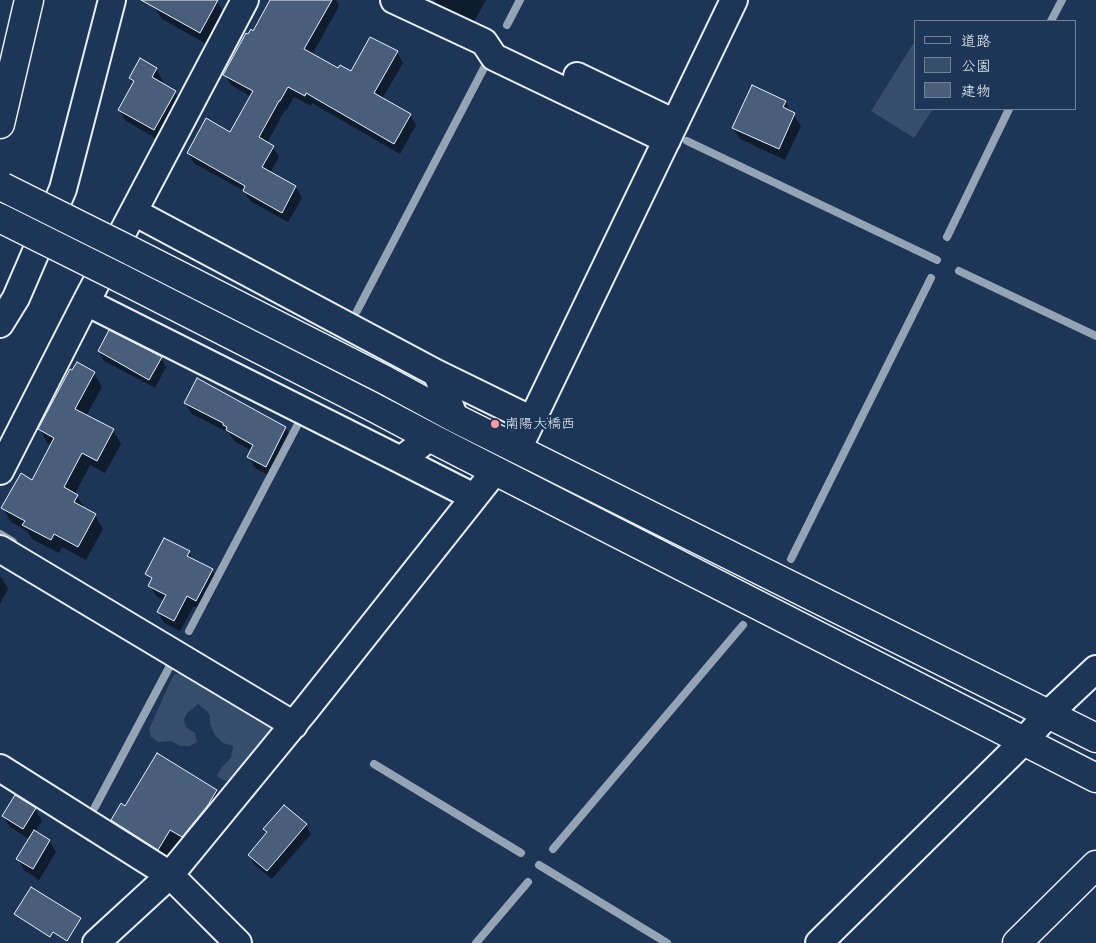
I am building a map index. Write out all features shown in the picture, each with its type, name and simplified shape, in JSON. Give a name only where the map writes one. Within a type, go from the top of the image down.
[{"type":"street","points":[[0,124],[29,0]]},
{"type":"street","points":[[0,324],[16,298],[62,189],[112,0]]},
{"type":"street","points":[[0,470],[245,0]]},
{"type":"street","points":[[394,0],[484,42],[494,57],[671,131]]},
{"type":"street","points":[[518,449],[734,0]]},
{"type":"street","points":[[2,186],[385,380],[455,418],[1096,738]]},
{"type":"street","points":[[134,212],[436,373],[532,420]]},
{"type":"street","points":[[0,218],[1096,778]]},
{"type":"street","points":[[86,302],[474,497]]},
{"type":"street","points":[[436,373],[455,418]]},
{"type":"street","points":[[401,460],[430,437]]},
{"type":"street","points":[[96,943],[170,874],[294,725],[495,471]]},
{"type":"street","points":[[0,549],[294,725]]},
{"type":"street","points":[[819,943],[1024,741],[1048,714],[1096,669]]},
{"type":"street","points":[[0,768],[170,874],[238,943]]},
{"type":"street","points":[[1017,943],[1096,865]]},
{"type":"green space","points":[[914,44],[914,110],[932,110],[914,138],[871,111]]},
{"type":"green space","points":[[183,671],[266,722],[272,730],[232,779],[225,781],[217,776],[221,768],[231,758],[233,746],[223,743],[215,735],[210,724],[208,712],[198,704],[187,713],[184,720],[186,727],[195,733],[197,742],[190,746],[180,746],[171,741],[158,742],[151,737],[149,729],[171,680],[174,675]]},
{"type":"building","points":[[141,0],[218,0],[200,33]]},
{"type":"building","points":[[270,0],[332,0],[304,49],[338,68],[340,65],[351,71],[370,37],[398,51],[374,93],[411,114],[394,144],[306,93],[305,96],[288,87],[259,137],[274,146],[262,167],[296,186],[282,213],[243,191],[245,186],[187,153],[206,118],[230,132],[253,91],[223,75],[246,33],[248,34],[251,29],[253,31]]},
{"type":"building","points":[[140,58],[157,68],[152,77],[176,91],[154,130],[118,110],[134,81],[129,78]]},
{"type":"building","points":[[752,85],[786,101],[783,107],[795,113],[779,149],[732,128]]},
{"type":"building","points":[[109,330],[162,357],[149,380],[98,351]]},
{"type":"building","points":[[77,362],[95,372],[75,409],[114,429],[97,461],[82,453],[64,487],[78,495],[74,502],[96,514],[78,547],[54,534],[51,540],[22,525],[25,521],[1,508],[21,473],[32,480],[54,438],[38,429],[70,369],[72,370]]},
{"type":"building","points":[[197,378],[286,427],[266,467],[247,457],[253,445],[226,430],[227,427],[223,423],[184,403]]},
{"type":"building","points":[[164,538],[190,551],[187,556],[213,569],[196,601],[187,596],[174,621],[157,612],[166,595],[148,586],[152,578],[145,574]]},
{"type":"building","points":[[157,753],[217,790],[208,805],[182,837],[170,830],[158,850],[111,820],[121,803],[125,806]]},
{"type":"building","points":[[15,795],[36,808],[23,829],[2,816]]},
{"type":"building","points":[[284,805],[307,824],[267,871],[248,855],[267,832],[263,829]]},
{"type":"building","points":[[34,830],[50,840],[33,869],[16,859]]},
{"type":"building","points":[[31,887],[81,918],[67,941],[53,932],[50,937],[14,914]]},
{"type":"waterway","points":[[507,25],[520,0]]},
{"type":"waterway","points":[[1052,20],[1062,0]]},
{"type":"waterway","points":[[357,311],[485,66]]},
{"type":"waterway","points":[[947,237],[1009,110]]},
{"type":"waterway","points":[[687,141],[937,260]]},
{"type":"waterway","points":[[959,271],[1096,336]]},
{"type":"waterway","points":[[791,559],[931,278]]},
{"type":"waterway","points":[[189,631],[297,426]]},
{"type":"waterway","points":[[0,534],[13,542]]},
{"type":"waterway","points":[[553,849],[743,625]]},
{"type":"waterway","points":[[95,807],[172,662]]},
{"type":"waterway","points":[[374,764],[521,853]]},
{"type":"waterway","points":[[539,865],[667,943]]},
{"type":"waterway","points":[[476,943],[528,882]]},
{"type":"place","name":"南陽大橋西","points":[[495,424]]}]
